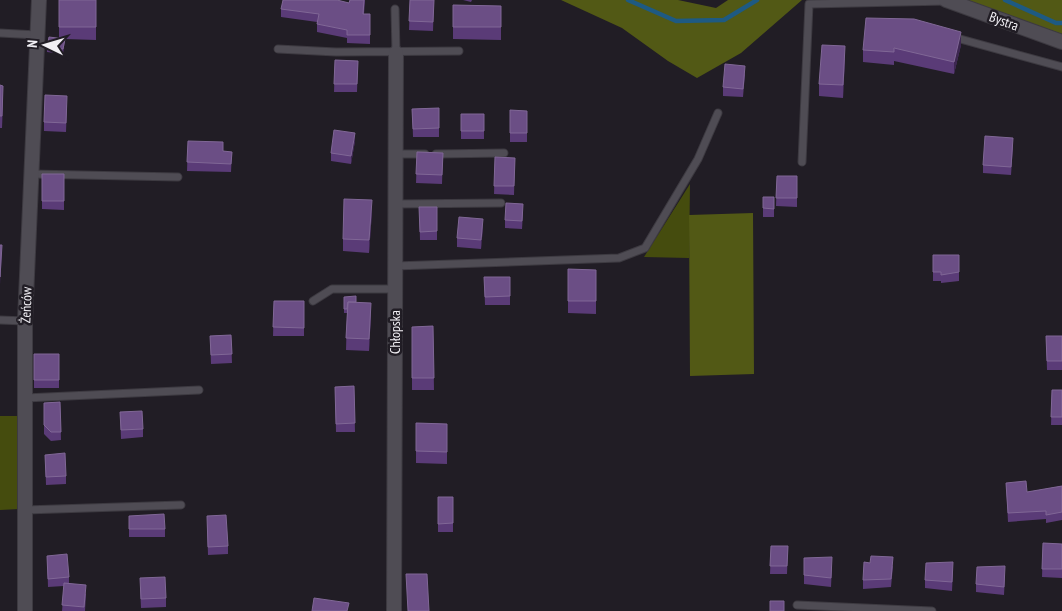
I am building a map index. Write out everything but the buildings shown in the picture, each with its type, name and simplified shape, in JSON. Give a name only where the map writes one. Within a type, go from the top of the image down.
[{"type":"street","name":"Żeńców","points":[[25,611],[25,321],[39,0]]},
{"type":"street","name":"Bystra","points":[[946,0],[1062,42]]},
{"type":"street","name":"Chłopska","points":[[394,611],[396,53]]},
{"type":"lane","points":[[802,162],[809,4],[946,0]]},
{"type":"lane","points":[[395,9],[396,53]]},
{"type":"lane","points":[[0,34],[37,35]]},
{"type":"lane","points":[[942,34],[1062,67]]},
{"type":"lane","points":[[278,48],[336,52],[396,53],[459,51]]},
{"type":"lane","points":[[395,266],[618,258],[645,248],[698,159],[718,113]]},
{"type":"lane","points":[[396,154],[504,153]]},
{"type":"lane","points":[[31,174],[178,177]]},
{"type":"lane","points":[[396,204],[501,202]]},
{"type":"lane","points":[[313,301],[332,289],[395,289]]},
{"type":"lane","points":[[0,320],[25,321]]},
{"type":"lane","points":[[25,398],[199,390]]},
{"type":"lane","points":[[25,510],[181,504]]},
{"type":"lane","points":[[797,605],[932,611]]},
{"type":"green space","points":[[561,0],[678,0],[716,8],[728,0],[802,0],[741,53],[697,78],[668,61],[622,28]]},
{"type":"green space","points":[[963,0],[1062,0],[1062,34]]},
{"type":"green space","points":[[690,184],[689,258],[644,257]]},
{"type":"green space","points":[[753,213],[754,374],[690,376],[689,215]]},
{"type":"green space","points":[[0,416],[20,416],[19,509],[0,510]]},
{"type":"waterway","points":[[628,0],[676,21],[724,20],[757,0]]},
{"type":"waterway","points":[[1005,0],[1056,23],[1062,23]]}]
